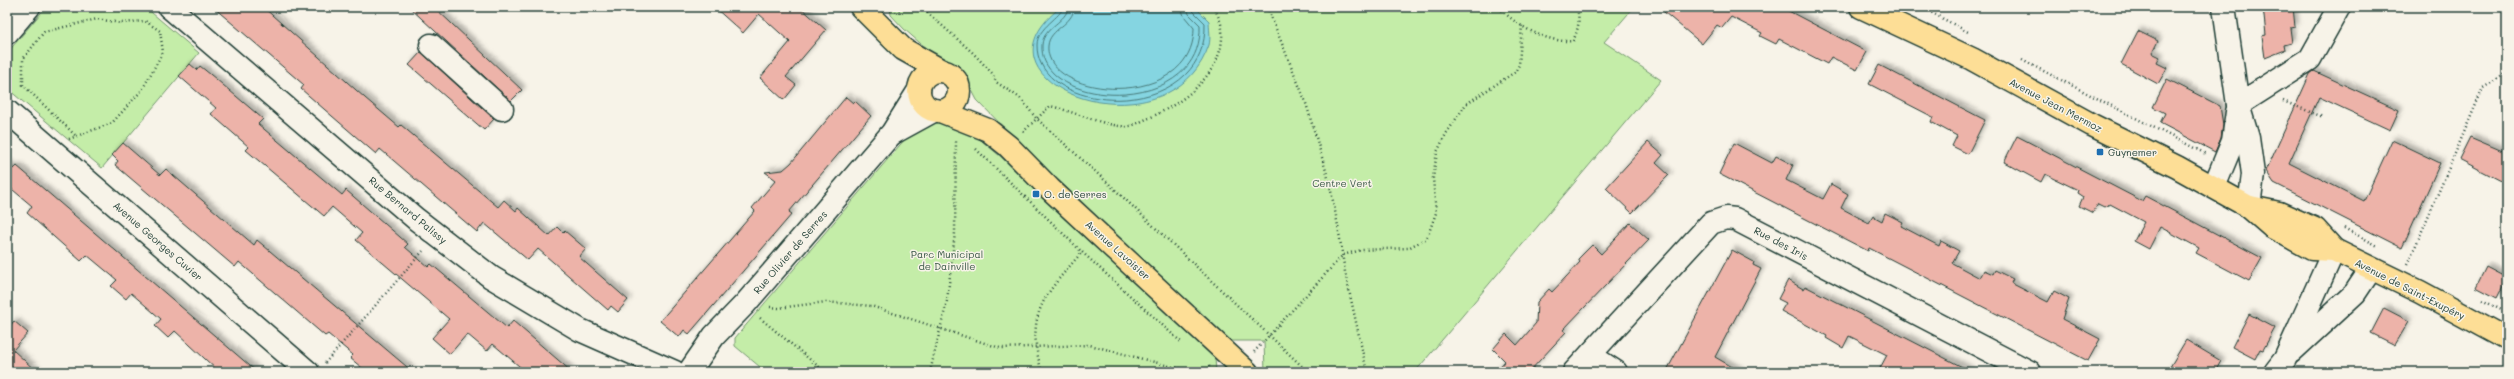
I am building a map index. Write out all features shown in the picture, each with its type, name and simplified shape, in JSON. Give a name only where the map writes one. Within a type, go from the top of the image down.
[{"type":"main road","points":[[861,7],[904,49],[954,77],[959,85],[959,98],[956,103],[946,110],[937,111],[923,103],[920,88],[904,49]]},
{"type":"main road","name":"Avenue Jean Mermoz","points":[[1861,7],[1972,59],[2092,125],[2214,187],[2249,207],[2279,213],[2315,229],[2334,250]]},
{"type":"main road","points":[[920,88],[926,76],[942,71]]},
{"type":"main road","name":"Avenue Lavoisier","points":[[959,85],[988,130]]},
{"type":"main road","name":"Avenue Lavoisier","points":[[937,111],[988,130],[1008,146],[1050,189],[1246,372]]},
{"type":"main road","name":"Avenue de Saint-Exupéry","points":[[2334,250],[2420,292],[2507,339]]},
{"type":"street","points":[[7,32],[29,7]]},
{"type":"street","points":[[2224,7],[2238,105],[2248,138],[2253,174],[2249,207]]},
{"type":"street","points":[[2238,105],[2310,59],[2339,7]]},
{"type":"street","name":"Rue Bernard Palissy","points":[[172,10],[436,235],[491,277],[580,330],[674,372]]},
{"type":"street","points":[[431,45],[502,109]]},
{"type":"street","name":"Rue Olivier de Serres","points":[[689,372],[714,336],[745,304],[892,134],[920,88]]},
{"type":"street","points":[[2214,187],[2233,141],[2238,105]]},
{"type":"street","name":"Avenue Georges Cuvier","points":[[7,111],[308,370]]},
{"type":"street","name":"Rue Olivier de Serres","points":[[892,134],[937,111]]},
{"type":"street","name":"Rue des Iris","points":[[1574,372],[1711,223],[1726,218],[1735,219],[2030,372]]},
{"type":"street","points":[[2280,365],[2334,250]]},
{"type":"street","points":[[2280,365],[2355,292],[2371,269]]},
{"type":"street","points":[[1590,355],[1616,372]]},
{"type":"path","points":[[921,7],[972,52],[992,74],[996,82],[1020,98],[1036,118],[1109,184],[1308,372]]},
{"type":"path","points":[[1036,118],[1050,106],[1067,109],[1083,118],[1129,126],[1174,106],[1198,86],[1210,72],[1220,51],[1222,29],[1214,7]]},
{"type":"path","points":[[1267,7],[1305,100],[1329,181],[1345,272],[1367,372]]},
{"type":"path","points":[[1499,7],[1522,25],[1561,42],[1573,41],[1577,30],[1579,14],[1576,7]]},
{"type":"path","points":[[52,150],[75,135],[112,123],[142,90],[163,52],[160,31],[172,10]]},
{"type":"path","points":[[75,135],[23,85],[23,59],[30,47],[44,32],[98,19],[120,23],[145,21],[160,31]]},
{"type":"path","points":[[1270,336],[1343,256],[1361,250],[1408,248],[1427,238],[1436,213],[1433,178],[1437,152],[1455,116],[1466,104],[1515,72],[1519,65],[1522,25]]},
{"type":"path","points":[[2416,245],[2483,88],[2507,73]]},
{"type":"path","points":[[2257,94],[2278,99],[2323,118]]},
{"type":"path","points":[[930,372],[942,328],[955,233],[956,137],[962,141]]},
{"type":"path","points":[[969,145],[976,149],[991,166],[1082,252],[1182,343]]},
{"type":"path","points":[[308,370],[436,235]]},
{"type":"path","points":[[1042,372],[1035,345],[1035,327],[1042,301],[1082,252]]},
{"type":"path","points":[[745,304],[779,308],[826,302],[871,306],[1000,348],[1035,345],[1090,345],[1192,372]]},
{"type":"path","points":[[745,304],[825,372]]},
{"type":"path","points":[[1204,362],[1210,367],[1210,372]]},
{"type":"green space","points":[[46,7],[145,7],[199,53],[102,168],[9,90],[7,53]]},
{"type":"green space","name":"Centre Vert","points":[[890,7],[1634,7],[1604,42],[1661,80],[1415,372],[1265,372],[1264,341],[1228,341],[1016,140],[977,100],[961,69],[928,50],[904,29],[891,15]]},
{"type":"green space","name":"Parc Municipal de Dainville","points":[[930,119],[970,131],[1000,156],[1215,358],[1216,372],[766,372],[735,346],[735,338],[911,132]]},
{"type":"water","points":[[1061,7],[1195,7],[1209,21],[1209,45],[1188,79],[1155,98],[1118,103],[1082,98],[1053,84],[1035,62],[1036,36]]},
{"type":"building","points":[[213,7],[263,7],[399,127],[401,125],[498,207],[504,200],[516,211],[518,208],[549,236],[557,227],[563,233],[565,231],[586,249],[579,257],[628,300],[618,312],[611,306],[608,310],[538,249],[528,260],[484,223],[477,232],[380,149],[376,154],[301,89],[304,85]]},
{"type":"building","points":[[409,7],[434,7],[522,90],[511,101]]},
{"type":"building","points":[[714,7],[800,7],[826,30],[786,77],[796,85],[784,100],[760,78],[790,42],[759,14],[743,33]]},
{"type":"building","points":[[1658,7],[1781,7],[1867,52],[1857,70],[1831,57],[1827,64],[1779,39],[1776,44],[1760,36],[1762,33],[1731,17],[1722,28],[1717,25],[1702,44]]},
{"type":"building","points":[[2263,7],[2293,7],[2295,27],[2290,28],[2292,43],[2284,45],[2285,50],[2265,58],[2262,36],[2266,35]]},
{"type":"building","points":[[2138,31],[2158,41],[2152,53],[2160,57],[2157,63],[2167,68],[2158,84],[2121,64]]},
{"type":"building","points":[[421,52],[494,119],[484,130],[409,65]]},
{"type":"building","points":[[190,64],[197,70],[200,66],[263,119],[258,124],[342,195],[346,190],[408,244],[405,247],[428,267],[431,264],[507,328],[513,321],[572,372],[526,372],[493,344],[487,351],[467,334],[450,354],[432,338],[449,319],[356,240],[362,233],[332,207],[324,216],[246,150],[249,147],[211,114],[216,108],[179,76]]},
{"type":"building","points":[[1879,65],[1985,120],[1968,154],[1952,146],[1957,136],[1931,122],[1933,117],[1869,84]]},
{"type":"building","points":[[2314,71],[2399,110],[2390,130],[2319,97],[2289,163],[2364,201],[2392,140],[2440,163],[2402,248],[2274,183],[2266,171],[2310,74]]},
{"type":"building","points":[[2167,79],[2220,106],[2223,125],[2221,138],[2215,152],[2160,123],[2165,113],[2153,107]]},
{"type":"building","points":[[846,97],[853,103],[855,101],[871,116],[789,212],[792,214],[689,334],[684,330],[679,337],[660,321],[755,211],[752,208],[776,180],[765,172],[783,170],[791,163]]},
{"type":"building","points":[[2017,136],[2142,201],[2145,196],[2262,258],[2249,281],[2196,253],[2199,248],[2160,227],[2149,249],[2134,241],[2144,222],[2110,204],[2104,207],[2098,204],[2093,213],[2079,206],[2083,197],[2077,193],[2078,190],[2045,174],[2041,182],[2004,162]]},
{"type":"building","points":[[2470,137],[2507,153],[2507,184],[2459,159]]},
{"type":"building","points":[[1648,142],[1663,155],[1656,163],[1669,175],[1632,213],[1606,188]]},
{"type":"building","points":[[123,143],[160,175],[166,169],[254,245],[257,240],[413,372],[367,372],[350,358],[353,355],[328,334],[325,336],[239,262],[235,267],[115,165],[118,161],[112,155]]},
{"type":"building","points":[[1734,143],[1772,163],[1776,156],[1793,165],[1786,180],[1823,199],[1831,184],[1848,194],[1841,208],[1869,223],[1873,216],[1882,221],[1885,213],[1903,222],[1901,226],[1939,246],[1941,241],[1959,251],[1952,263],[1980,278],[1984,270],[1993,274],[1995,270],[2013,279],[2011,283],[2048,302],[2054,291],[2069,299],[2062,319],[2100,339],[2088,361],[1869,248],[1868,251],[1719,174]]},
{"type":"building","points":[[7,163],[14,169],[17,166],[257,372],[219,372],[175,331],[168,338],[155,326],[161,319],[131,293],[126,299],[111,286],[117,280],[87,255],[81,261],[27,213],[32,206],[7,185]]},
{"type":"building","points":[[1630,223],[1649,240],[1563,330],[1566,332],[1529,372],[1495,372],[1505,361],[1493,349],[1506,334],[1517,345],[1536,323],[1537,302],[1549,289],[1552,292],[1580,262],[1578,259],[1592,245],[1601,254]]},
{"type":"building","points":[[1732,250],[1754,262],[1753,265],[1761,269],[1715,357],[1741,372],[1666,372]]},
{"type":"building","points":[[2486,267],[2503,276],[2504,284],[2497,298],[2476,287]]},
{"type":"building","points":[[1788,280],[1803,289],[1805,286],[1972,372],[1878,372],[1887,355],[1849,336],[1843,348],[1826,338],[1827,336],[1781,311],[1786,303],[1778,299]]},
{"type":"building","points":[[2384,308],[2409,321],[2395,345],[2371,333]]},
{"type":"building","points":[[2249,314],[2275,328],[2263,350],[2260,349],[2255,359],[2232,347]]},
{"type":"building","points":[[14,321],[28,333],[13,350],[37,372],[7,372],[7,329]]},
{"type":"building","points":[[2186,340],[2221,361],[2215,372],[2167,372]]},
{"type":"place","name":"Guynemer","points":[[2100,152]]},
{"type":"place","name":"O. de Serres","points":[[1036,194]]}]
